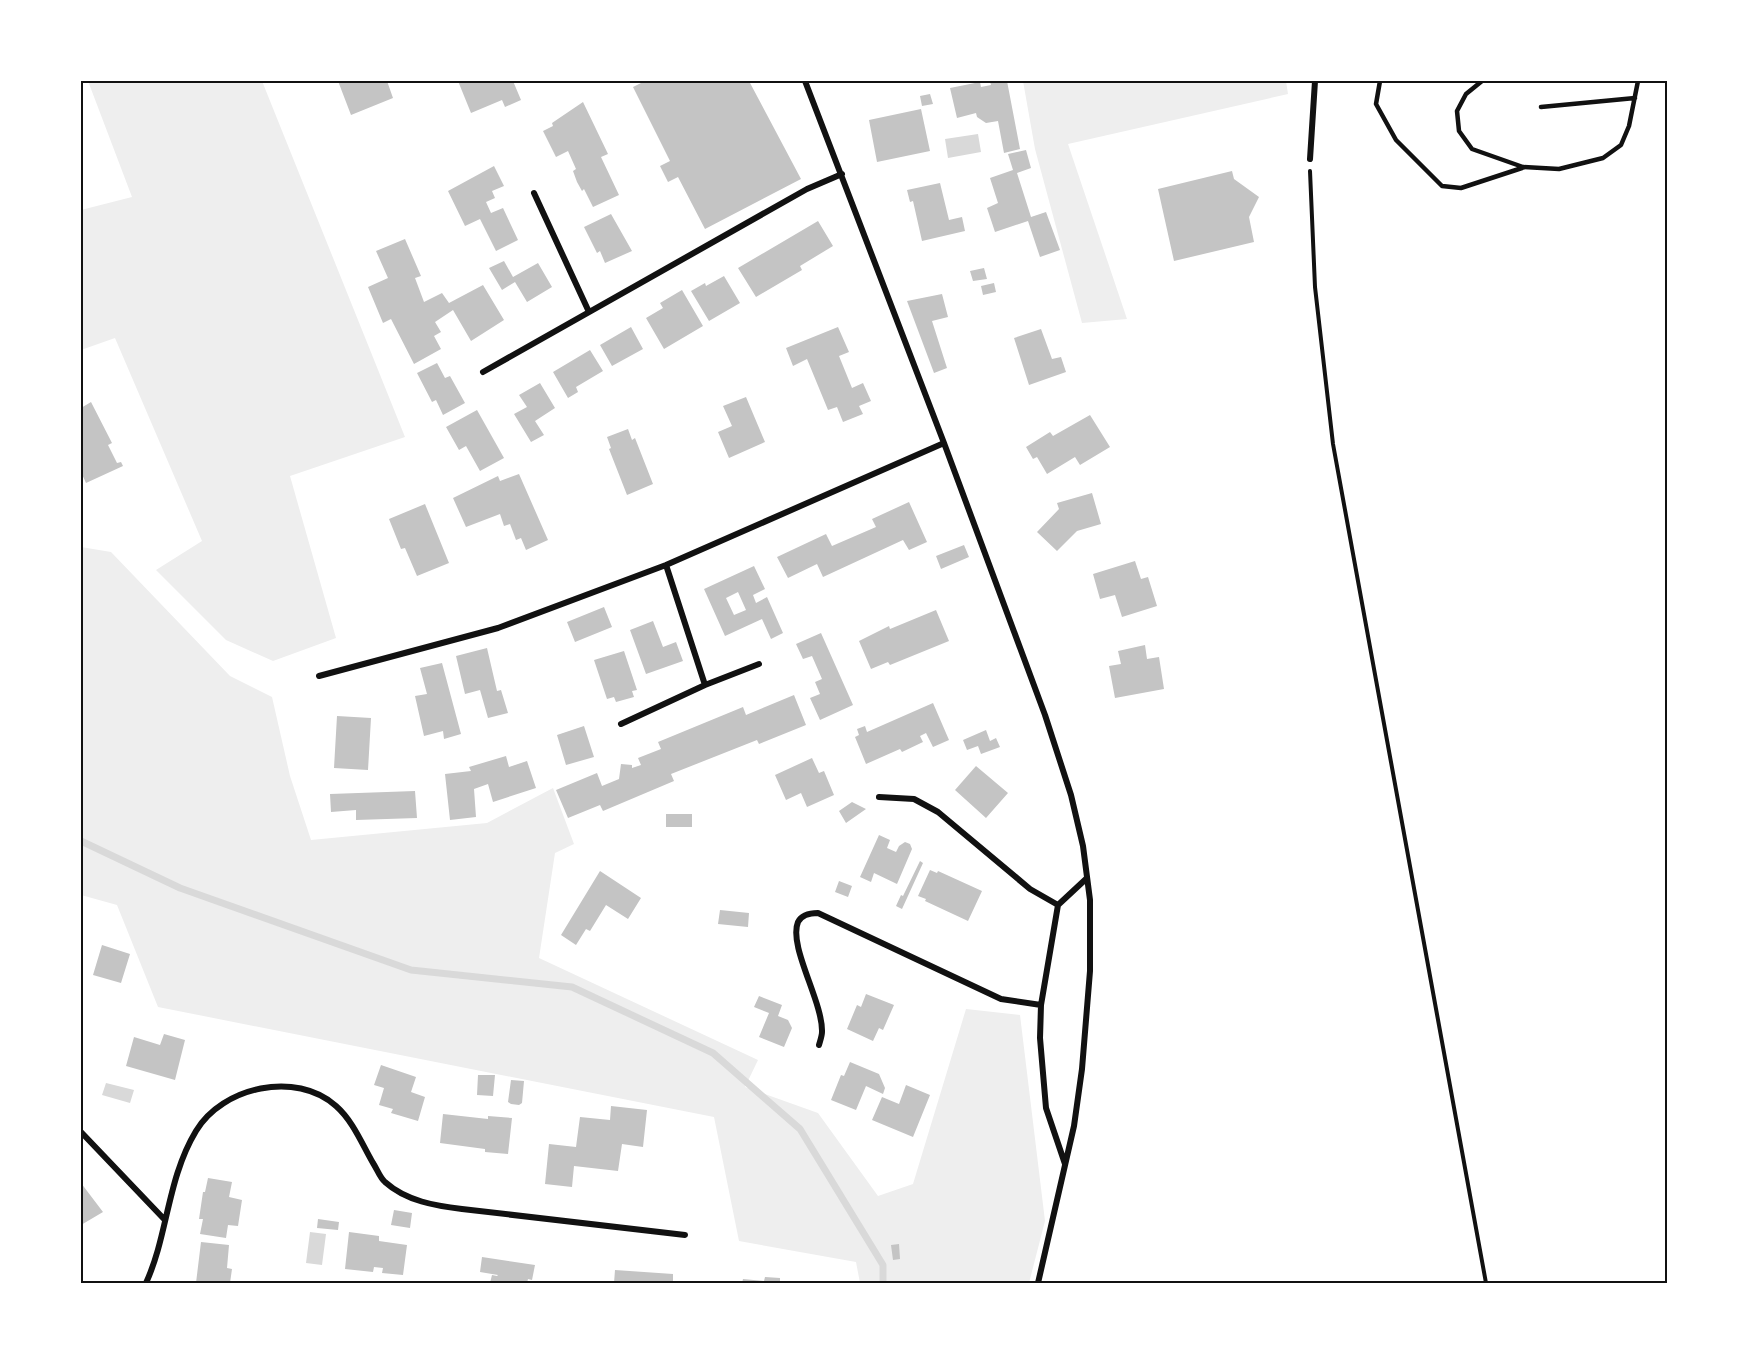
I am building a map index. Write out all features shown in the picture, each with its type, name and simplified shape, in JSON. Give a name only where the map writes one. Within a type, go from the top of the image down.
[{"type":"street","points":[[805,81],[944,443],[1045,715],[1071,795],[1083,846],[1090,900],[1087,1019],[1083,1069],[1074,1126],[1038,1283]]},
{"type":"street","points":[[1310,159],[1315,81]]},
{"type":"street","points":[[483,372],[807,189],[842,174]]},
{"type":"street","points":[[534,193],[589,312]]},
{"type":"street","points":[[319,676],[498,628],[666,565],[944,443]]},
{"type":"street","points":[[666,565],[705,685]]},
{"type":"street","points":[[621,723],[705,685],[759,664]]},
{"type":"street","points":[[879,797],[914,799],[938,812],[1030,889],[1058,905]]},
{"type":"street","points":[[1065,1165],[1046,1108],[1040,1038],[1041,1005],[1058,905],[1087,879]]},
{"type":"street","points":[[819,1045],[823,1032],[797,943],[798,923],[802,917],[810,913],[818,913],[1001,999],[1041,1005]]},
{"type":"street","points":[[146,1283],[185,1150],[197,1128],[216,1107],[263,1087],[284,1087],[317,1094],[336,1106],[350,1122],[384,1181],[404,1195],[438,1206],[685,1235]]},
{"type":"street","points":[[81,1132],[164,1219]]},
{"type":"lane","points":[[1380,81],[1376,104],[1396,140],[1442,186],[1461,188],[1523,167]]},
{"type":"lane","points":[[1482,81],[1466,94],[1457,111],[1459,131],[1472,149],[1523,167],[1559,169],[1603,158],[1620,145],[1629,126],[1638,81]]},
{"type":"lane","points":[[1541,107],[1635,98]]},
{"type":"path","points":[[1310,159],[1315,287],[1333,444],[1486,1283]]},
{"type":"shaded area","points":[[88,81],[262,81],[405,437],[290,476],[336,638],[273,661],[226,640],[156,570],[202,541],[115,338],[81,350],[81,210],[132,197]]},
{"type":"shaded area","points":[[1023,81],[1286,81],[1288,94],[1068,144],[1127,319],[1082,323],[1035,149]]},
{"type":"shaded area","points":[[978,134],[981,152],[948,158],[945,139]]},
{"type":"shaded area","points":[[81,547],[111,552],[230,676],[272,697],[290,776],[311,840],[487,823],[553,788],[574,844],[555,853],[539,958],[758,1060],[745,1087],[818,1113],[878,1196],[913,1184],[966,1009],[1020,1015],[1045,1221],[1029,1283],[860,1283],[856,1262],[739,1241],[714,1117],[158,1007],[117,905],[81,895]]},
{"type":"shaded area","points":[[106,1083],[134,1090],[130,1103],[102,1095]]},
{"type":"shaded area","points":[[310,1232],[326,1234],[322,1265],[306,1263]]},
{"type":"building","points":[[338,81],[387,81],[393,98],[351,115]]},
{"type":"building","points":[[458,81],[513,81],[521,100],[505,107],[502,100],[471,113]]},
{"type":"building","points":[[645,81],[749,81],[801,179],[705,229],[678,177],[668,182],[660,166],[670,161],[633,87]]},
{"type":"building","points":[[990,81],[1007,81],[1020,149],[1004,153],[998,121],[986,123],[977,117],[976,113],[957,118],[950,88],[980,82],[981,87],[991,85]]},
{"type":"building","points":[[930,94],[933,104],[922,106],[920,96]]},
{"type":"building","points":[[583,102],[608,154],[601,157],[619,195],[593,207],[584,189],[582,191],[577,182],[573,171],[576,169],[568,151],[556,157],[543,131],[553,126],[552,123]]},
{"type":"building","points":[[921,109],[930,151],[877,162],[869,120]]},
{"type":"building","points":[[1026,150],[1031,168],[1017,173],[1031,217],[1046,212],[1060,250],[1040,257],[1028,221],[995,232],[987,208],[998,203],[990,178],[1013,170],[1008,154]]},
{"type":"building","points":[[494,166],[504,186],[492,191],[495,198],[486,202],[491,213],[503,208],[518,240],[496,251],[480,219],[465,226],[448,191]]},
{"type":"building","points":[[1232,171],[1234,179],[1259,197],[1249,217],[1254,242],[1174,261],[1158,189]]},
{"type":"building","points":[[940,183],[949,220],[962,217],[965,231],[922,241],[913,201],[910,202],[907,190]]},
{"type":"building","points":[[611,214],[632,251],[605,263],[600,251],[597,253],[584,227]]},
{"type":"building","points":[[818,221],[833,246],[800,266],[802,270],[756,297],[738,268]]},
{"type":"building","points":[[405,239],[421,276],[415,278],[424,302],[442,293],[449,303],[483,285],[504,320],[471,341],[453,310],[435,322],[441,332],[434,336],[441,349],[414,364],[391,319],[383,323],[368,287],[388,278],[376,251]]},
{"type":"building","points":[[504,261],[513,277],[538,263],[552,287],[527,302],[515,282],[502,290],[489,268]]},
{"type":"building","points":[[984,268],[987,279],[973,281],[970,271]]},
{"type":"building","points":[[724,276],[740,303],[709,321],[691,291]]},
{"type":"building","points":[[994,283],[996,292],[983,295],[981,286]]},
{"type":"building","points":[[682,290],[703,326],[664,349],[646,318],[663,308],[660,303]]},
{"type":"building","points":[[942,294],[948,317],[932,321],[947,368],[934,373],[907,301]]},
{"type":"building","points":[[631,327],[643,349],[612,366],[600,345]]},
{"type":"building","points":[[838,327],[849,352],[839,356],[852,388],[863,383],[871,401],[859,406],[863,414],[843,422],[837,407],[828,410],[807,359],[793,366],[786,348]]},
{"type":"building","points":[[1041,329],[1052,359],[1061,357],[1066,372],[1029,385],[1014,338]]},
{"type":"building","points":[[590,350],[603,371],[576,387],[578,392],[568,398],[553,372]]},
{"type":"building","points":[[437,363],[445,378],[450,376],[465,403],[443,415],[436,400],[432,402],[417,373]]},
{"type":"building","points":[[540,383],[555,408],[535,421],[544,435],[531,442],[514,414],[527,407],[519,395]]},
{"type":"building","points":[[746,397],[765,442],[729,458],[718,432],[732,426],[723,406]]},
{"type":"building","points":[[91,402],[112,443],[108,445],[117,463],[121,462],[123,466],[86,483],[81,472],[81,408]]},
{"type":"building","points":[[477,410],[504,458],[480,471],[466,446],[459,450],[446,427]]},
{"type":"building","points":[[1090,415],[1110,447],[1080,465],[1075,457],[1047,474],[1037,457],[1033,459],[1026,447],[1050,432],[1053,436]]},
{"type":"building","points":[[628,429],[632,440],[635,438],[653,484],[627,495],[609,449],[611,448],[607,437]]},
{"type":"building","points":[[519,474],[548,540],[526,550],[521,538],[516,540],[510,524],[504,526],[500,514],[466,527],[453,498],[498,476],[500,481]]},
{"type":"building","points":[[1092,493],[1101,524],[1077,531],[1057,551],[1037,532],[1059,509],[1057,503]]},
{"type":"building","points":[[909,502],[927,542],[909,550],[903,540],[823,577],[817,564],[788,578],[777,557],[826,534],[832,546],[876,527],[872,519]]},
{"type":"building","points":[[425,504],[449,563],[417,576],[405,548],[401,549],[389,519]]},
{"type":"building","points":[[964,545],[969,557],[941,569],[936,556]]},
{"type":"building","points":[[1135,561],[1141,579],[1148,577],[1157,606],[1122,617],[1115,595],[1100,599],[1093,574]]},
{"type":"building","points":[[754,566],[765,589],[753,595],[756,603],[767,597],[783,633],[771,639],[762,619],[725,636],[704,589]],"holes":[[[738,592],[746,610],[734,615],[726,598]]]},
{"type":"building","points":[[604,607],[612,627],[575,642],[567,622]]},
{"type":"building","points":[[936,610],[949,641],[890,665],[888,662],[871,669],[859,641],[889,626],[890,629]]},
{"type":"building","points":[[653,621],[663,647],[676,642],[683,661],[646,674],[630,630]]},
{"type":"building","points":[[821,633],[853,705],[820,720],[810,698],[820,694],[815,682],[822,679],[812,656],[803,659],[796,644]]},
{"type":"building","points":[[1145,645],[1147,659],[1159,657],[1164,689],[1115,698],[1109,666],[1121,664],[1118,651]]},
{"type":"building","points":[[487,648],[497,691],[501,690],[508,713],[488,718],[480,690],[465,694],[456,656]]},
{"type":"building","points":[[624,651],[637,690],[632,691],[634,697],[616,702],[614,697],[607,699],[594,660]]},
{"type":"building","points":[[442,663],[461,734],[444,739],[443,731],[424,736],[415,696],[427,694],[420,668]]},
{"type":"building","points":[[794,695],[806,725],[759,744],[757,740],[671,774],[674,781],[603,811],[600,805],[568,818],[556,790],[597,773],[602,786],[619,779],[621,764],[632,765],[632,768],[641,765],[638,758],[661,749],[658,742],[743,707],[746,715]]},
{"type":"building","points":[[933,703],[949,740],[933,747],[926,733],[920,736],[923,742],[866,764],[855,737],[859,735],[857,729],[865,726],[867,732]]},
{"type":"building","points":[[337,716],[371,718],[368,770],[334,768]]},
{"type":"building","points":[[584,726],[594,757],[566,765],[557,735]]},
{"type":"building","points":[[986,730],[990,741],[996,738],[1000,747],[981,754],[978,746],[967,750],[963,740]]},
{"type":"building","points":[[506,756],[509,767],[527,761],[536,788],[493,802],[488,784],[474,789],[476,817],[450,820],[445,774],[471,771],[469,767]]},
{"type":"building","points":[[812,758],[819,773],[824,771],[834,795],[807,807],[801,793],[786,800],[775,775]]},
{"type":"building","points":[[976,766],[1008,793],[986,818],[955,790]]},
{"type":"building","points":[[415,791],[417,818],[356,820],[356,810],[331,812],[330,794]]},
{"type":"building","points":[[852,802],[866,809],[846,823],[839,811]]},
{"type":"building","points":[[666,814],[692,814],[692,827],[666,827]]},
{"type":"building","points":[[879,835],[890,840],[887,848],[896,852],[905,842],[910,844],[912,849],[897,884],[874,873],[871,882],[860,877]]},
{"type":"building","points":[[920,861],[923,863],[902,909],[896,906]]},
{"type":"building","points":[[930,870],[937,873],[938,871],[982,891],[968,921],[918,896]]},
{"type":"building","points":[[600,871],[641,898],[628,919],[606,905],[590,931],[586,929],[576,945],[561,935]]},
{"type":"building","points":[[839,881],[852,886],[848,897],[835,892]]},
{"type":"building","points":[[720,910],[749,913],[748,927],[718,924]]},
{"type":"building","points":[[102,945],[130,954],[121,983],[93,975]]},
{"type":"building","points":[[866,994],[894,1005],[883,1030],[879,1028],[873,1041],[847,1029],[857,1005],[861,1007]]},
{"type":"building","points":[[759,996],[782,1005],[778,1016],[788,1020],[792,1028],[784,1047],[759,1037],[769,1013],[754,1007]]},
{"type":"building","points":[[164,1034],[185,1040],[175,1080],[126,1066],[134,1037],[160,1045]]},
{"type":"building","points":[[850,1062],[879,1074],[885,1088],[883,1094],[866,1086],[856,1110],[831,1100],[841,1075],[844,1076]]},
{"type":"building","points":[[381,1065],[416,1077],[411,1092],[425,1097],[418,1121],[391,1113],[393,1109],[379,1105],[384,1088],[374,1085]]},
{"type":"building","points":[[478,1075],[495,1075],[493,1096],[477,1095]]},
{"type":"building","points":[[511,1080],[524,1081],[522,1103],[519,1105],[508,1102]]},
{"type":"building","points":[[906,1085],[930,1095],[913,1137],[872,1120],[882,1097],[899,1104]]},
{"type":"building","points":[[611,1106],[647,1110],[643,1147],[622,1144],[618,1171],[574,1166],[572,1187],[545,1184],[549,1144],[576,1147],[580,1117],[610,1120]]},
{"type":"building","points":[[443,1114],[488,1119],[488,1116],[512,1118],[508,1154],[440,1143]]},
{"type":"building","points":[[208,1178],[232,1182],[229,1197],[242,1200],[238,1226],[228,1225],[226,1238],[200,1234],[203,1219],[199,1219],[203,1192],[205,1192]]},
{"type":"building","points":[[81,1183],[103,1212],[81,1225]]},
{"type":"building","points":[[394,1210],[412,1213],[410,1228],[391,1225]]},
{"type":"building","points":[[318,1219],[339,1222],[338,1230],[317,1228]]},
{"type":"building","points":[[349,1232],[379,1236],[379,1241],[407,1245],[403,1275],[382,1273],[383,1268],[374,1267],[373,1272],[345,1269]]},
{"type":"building","points":[[201,1242],[229,1245],[227,1268],[232,1269],[230,1283],[196,1283]]},
{"type":"building","points":[[899,1244],[900,1259],[893,1260],[891,1245]]},
{"type":"building","points":[[482,1257],[535,1265],[532,1280],[528,1279],[527,1283],[490,1283],[492,1275],[498,1275],[480,1272]]},
{"type":"building","points":[[615,1270],[673,1274],[673,1283],[614,1283]]},
{"type":"building","points":[[765,1277],[780,1278],[780,1283],[742,1283],[743,1279],[764,1281]]},
{"type":"waterway","points":[[81,841],[180,888],[411,970],[572,987],[713,1053],[800,1129],[883,1265],[883,1283]]}]
